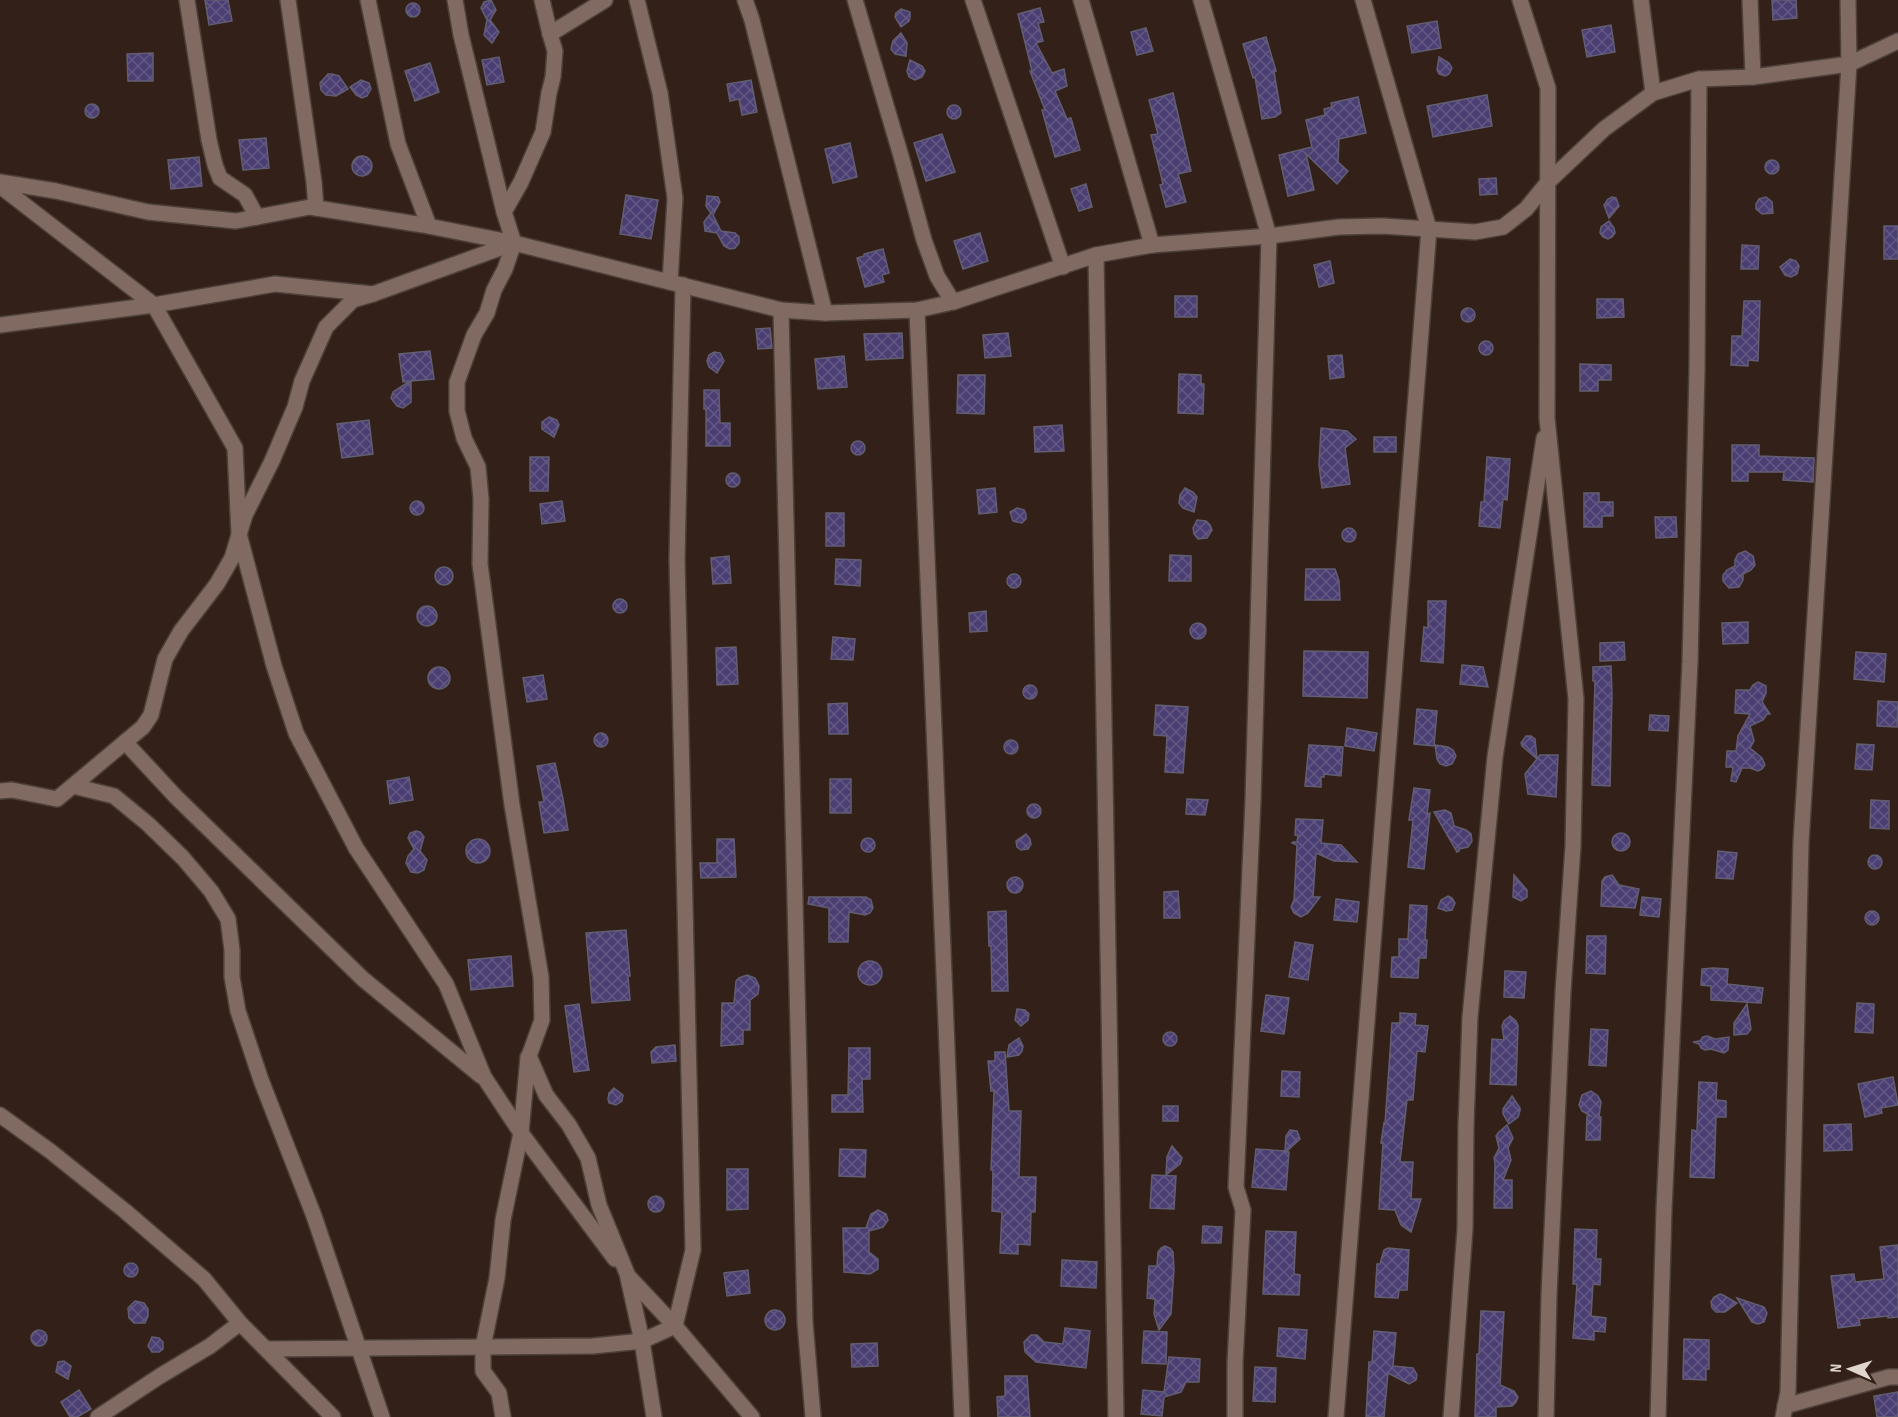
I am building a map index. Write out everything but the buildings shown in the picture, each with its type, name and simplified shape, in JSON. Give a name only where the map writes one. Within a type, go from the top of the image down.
[{"type":"street","points":[[187,0],[215,165],[220,178],[245,195],[256,217]]},
{"type":"street","points":[[288,0],[316,208]]},
{"type":"street","points":[[368,0],[398,144],[429,226]]},
{"type":"street","points":[[455,0],[504,212],[514,243],[487,313],[474,335],[458,382],[457,411],[464,438],[478,467],[481,499],[480,564],[512,805],[541,977],[542,1020],[529,1056],[521,1133],[503,1220],[497,1278],[483,1347],[483,1371],[499,1393],[503,1417]]},
{"type":"street","points":[[504,212],[521,182],[543,132],[553,77],[555,51],[542,0]]},
{"type":"street","points":[[550,34],[604,0]]},
{"type":"street","points":[[637,0],[660,93],[675,198],[677,560],[693,1250],[675,1326]]},
{"type":"street","points":[[745,0],[752,20],[825,313]]},
{"type":"street","points":[[855,0],[924,240],[937,276],[953,302]]},
{"type":"street","points":[[973,0],[1063,267]]},
{"type":"street","points":[[1081,0],[1152,245]]},
{"type":"street","points":[[1201,0],[1269,236],[1253,788],[1236,1187],[1243,1210],[1235,1363],[1235,1417]]},
{"type":"street","points":[[1336,1417],[1429,229],[1363,0]]},
{"type":"street","points":[[1520,0],[1548,88],[1547,418],[1576,699],[1573,846],[1563,992],[1549,1283],[1546,1417]]},
{"type":"street","points":[[1641,0],[1653,93]]},
{"type":"street","points":[[1750,0],[1753,77]]},
{"type":"street","points":[[1848,0],[1850,64],[1801,842],[1788,1392],[1784,1412],[1888,1377],[1898,1377]]},
{"type":"street","points":[[0,184],[56,191],[148,212],[236,221],[310,207],[429,226],[514,243],[781,310],[825,313],[918,310],[953,302],[1096,255],[1152,245],[1269,236],[1339,227],[1382,226],[1475,232],[1503,227],[1526,209],[1549,181],[1604,129],[1653,93],[1698,79],[1753,77],[1850,64],[1898,41]]},
{"type":"street","points":[[1658,1417],[1664,1209],[1690,662],[1697,370],[1698,79]]},
{"type":"street","points":[[0,184],[154,305],[235,448],[239,534],[274,666],[296,733],[356,848],[446,984],[484,1077],[521,1133],[628,1276],[675,1326],[752,1417]]},
{"type":"street","points":[[0,791],[12,790],[57,800],[143,727],[151,715],[165,659],[181,631],[217,584],[232,558],[245,514],[272,462],[302,381],[326,327],[353,300],[514,243]]},
{"type":"street","points":[[1096,255],[1116,1417]]},
{"type":"street","points":[[0,325],[154,305],[275,284],[372,294]]},
{"type":"street","points":[[781,310],[805,1322],[813,1417]]},
{"type":"street","points":[[918,310],[962,1417]]},
{"type":"street","points":[[1451,1417],[1465,1229],[1470,1017],[1494,769],[1547,418]]},
{"type":"street","points":[[125,742],[176,797],[363,979],[484,1077]]},
{"type":"street","points":[[73,786],[114,796],[148,824],[183,858],[211,891],[228,919],[232,977],[238,1011],[257,1070],[314,1216],[382,1417]]},
{"type":"street","points":[[529,1056],[546,1095],[569,1125],[588,1158],[599,1205],[628,1276],[642,1341],[654,1417]]},
{"type":"street","points":[[0,1115],[50,1150],[125,1210],[204,1279],[240,1323],[333,1417]]},
{"type":"street","points":[[98,1417],[210,1346],[240,1323]]},
{"type":"street","points":[[267,1349],[593,1346],[642,1341],[675,1326]]}]
